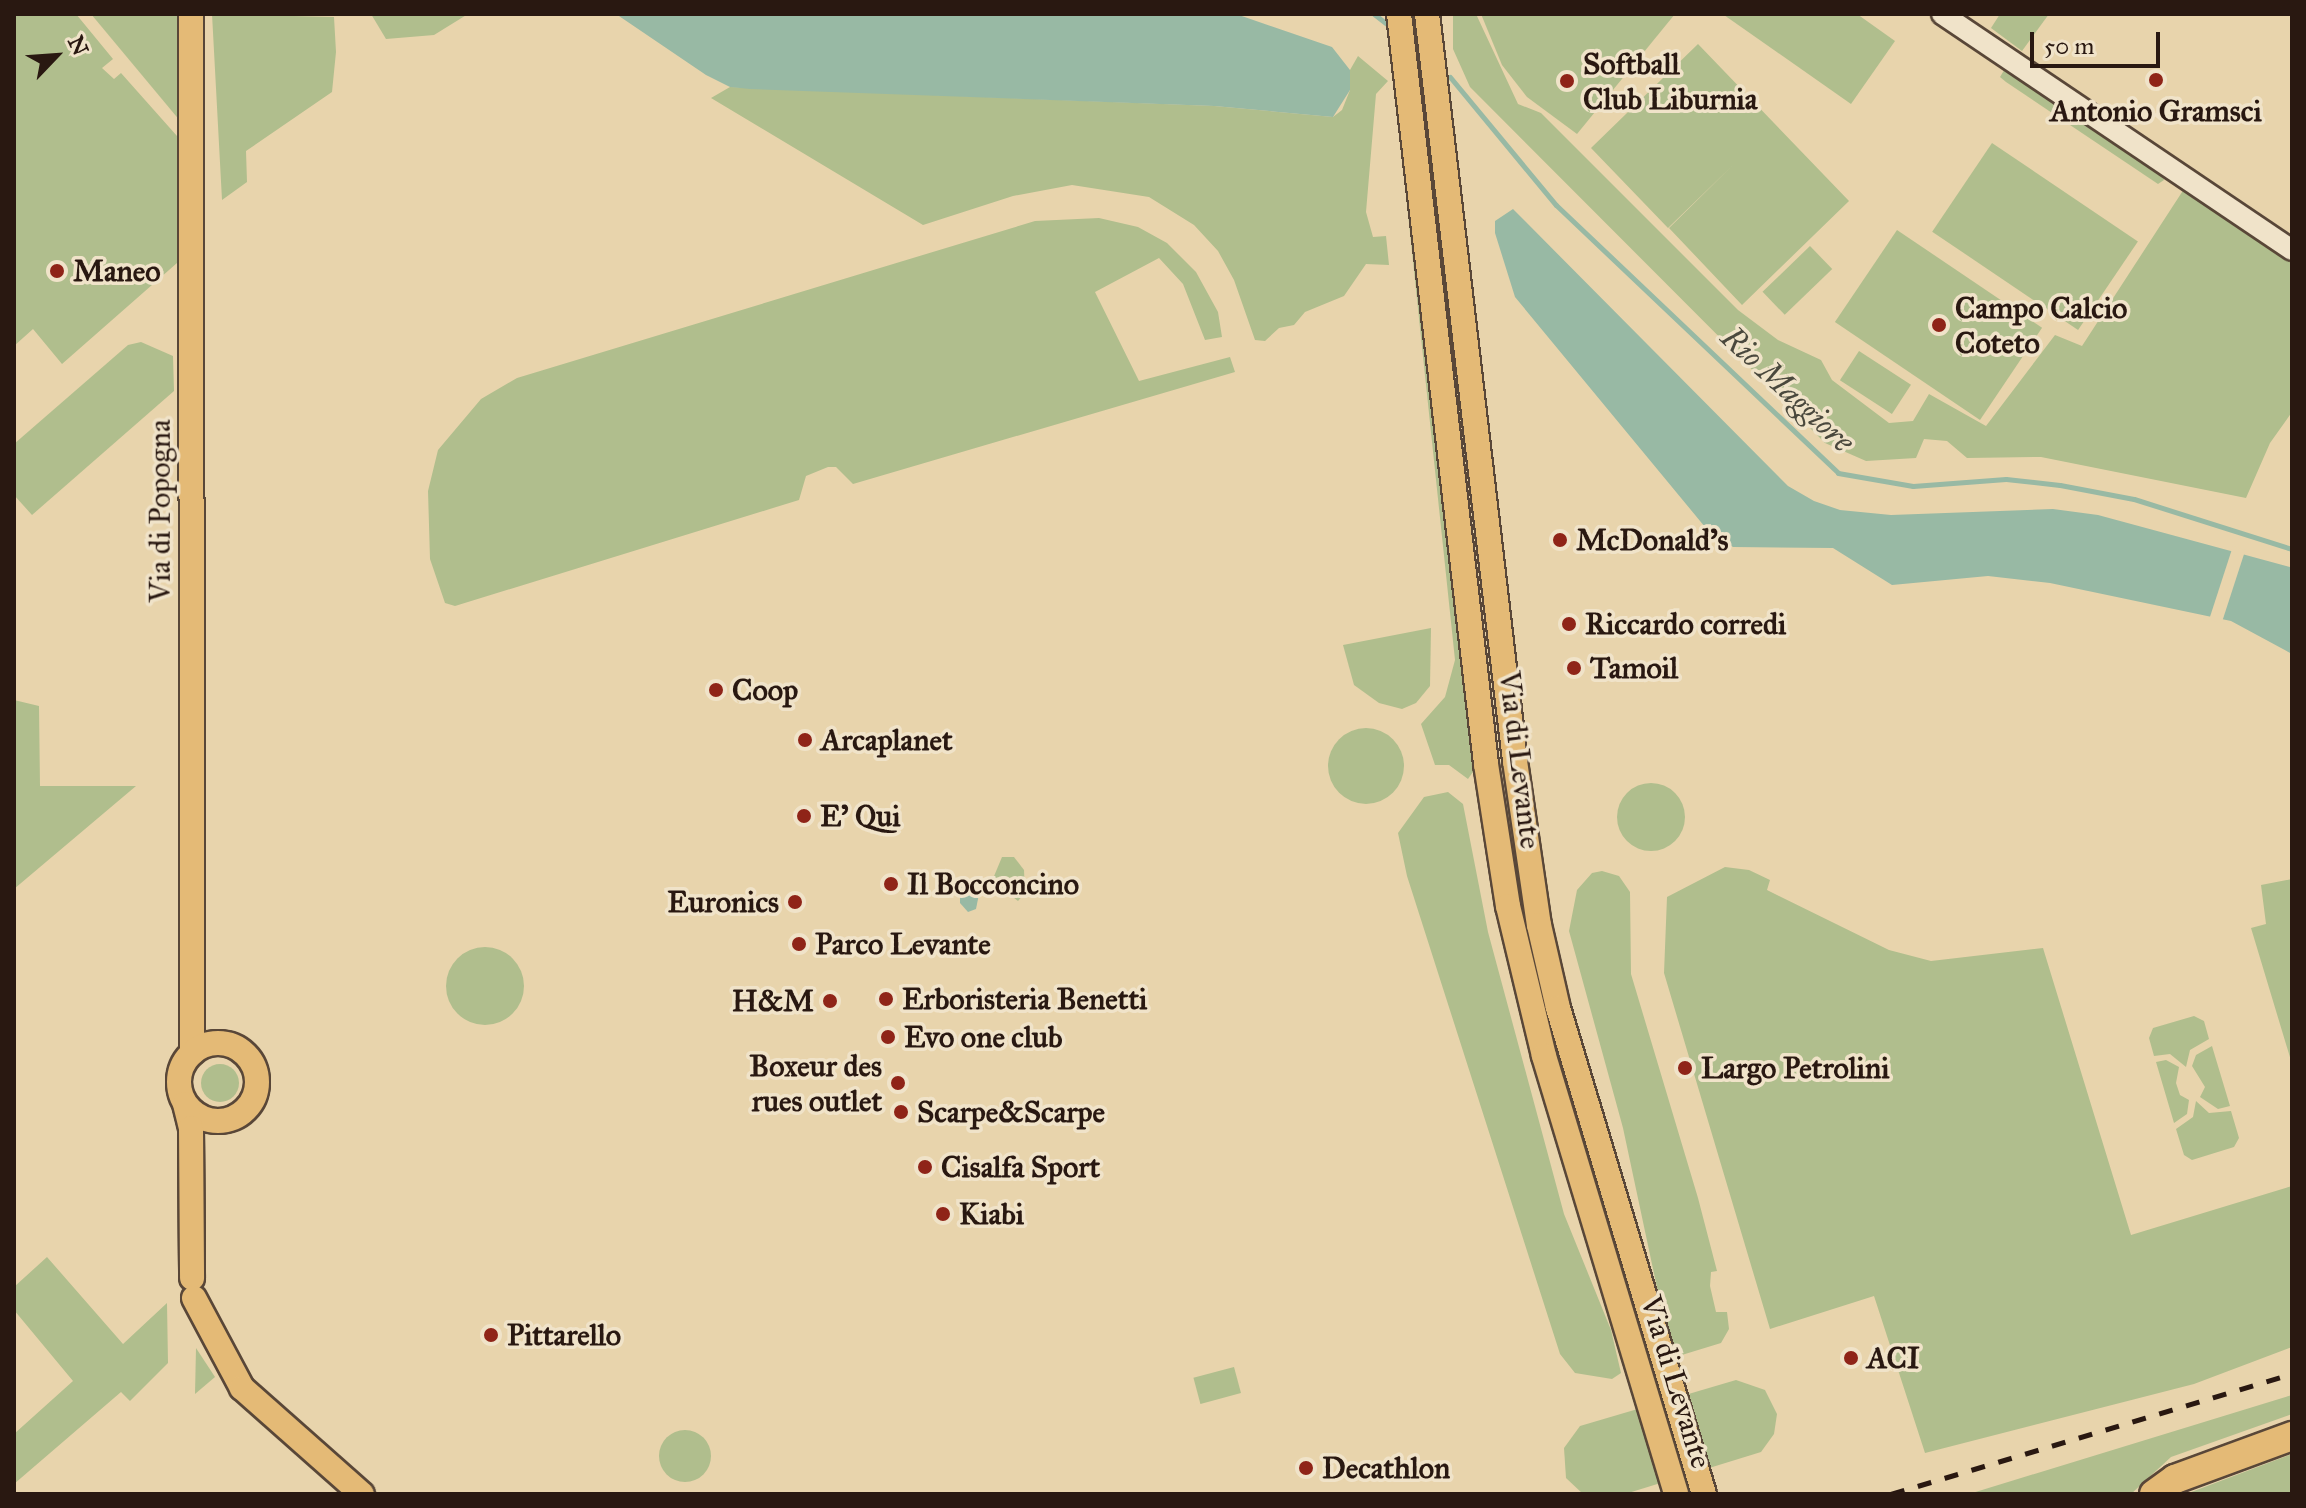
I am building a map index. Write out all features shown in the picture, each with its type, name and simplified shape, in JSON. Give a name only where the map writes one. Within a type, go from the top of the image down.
[{"type":"highway","points":[[2154,1494],[2175,1479],[2292,1436]]},
{"type":"main road","name":"Via di Popogna","points":[[191,14],[192,1053]]},
{"type":"main road","name":"Via di Levante","points":[[1399,14],[1486,764],[1508,906],[1544,1056],[1676,1494]]},
{"type":"main road","name":"Via di Levante","points":[[1429,21],[1515,761],[1539,925],[1558,1008],[1704,1494]]},
{"type":"main road","points":[[185,1104],[194,1113],[218,1122],[240,1115],[256,1091],[250,1060],[208,1030],[193,1009]]},
{"type":"main road","points":[[230,1045],[210,1044],[192,1053],[179,1081],[185,1104],[192,1167],[193,1288],[239,1384],[362,1494]]},
{"type":"main road","points":[[192,1167],[218,1122]]},
{"type":"street","points":[[1942,14],[2292,250]]},
{"type":"shaded area","points":[[14,14],[76,14],[113,59],[102,68],[114,79],[121,73],[177,136],[183,238],[177,263],[62,364],[33,329],[14,346]]},
{"type":"shaded area","points":[[91,14],[180,14],[181,122]]},
{"type":"shaded area","points":[[212,14],[334,17],[336,52],[332,92],[246,151],[247,182],[222,200]]},
{"type":"shaded area","points":[[371,14],[468,14],[434,35],[386,39]]},
{"type":"shaded area","points":[[616,14],[1236,14],[1332,47],[1350,70],[1350,90],[1333,117],[1214,106],[730,87],[706,75]]},
{"type":"shaded area","points":[[1453,14],[1476,14],[1518,104],[1541,113],[1738,310],[1778,340],[1821,360],[1832,380],[1889,423],[1913,421],[1929,394],[1986,426],[2055,335],[2082,346],[2184,189],[2292,263],[2292,412],[2270,443],[2246,498],[2041,457],[1967,458],[1947,441],[1924,439],[1916,458],[1866,461],[1825,443],[1470,87],[1453,49]]},
{"type":"shaded area","name":"Softball Club Liburnia","points":[[1481,14],[1675,14],[1577,134],[1527,97],[1502,65]]},
{"type":"shaded area","points":[[1857,14],[1895,41],[1851,104],[1724,15]]},
{"type":"shaded area","points":[[2000,14],[2049,14],[2022,51],[1991,28]]},
{"type":"shaded area","points":[[1698,44],[1849,201],[1742,305],[1669,228],[1733,165],[1668,228],[1591,148]]},
{"type":"shaded area","points":[[1358,56],[1388,81],[1376,94],[1366,212],[1373,237],[1386,236],[1389,265],[1366,264],[1344,296],[1305,312],[1294,325],[1279,328],[1265,341],[1255,340],[1234,280],[1218,251],[1194,225],[1149,197],[1072,185],[1013,196],[923,225],[711,98],[730,87],[1214,106],[1333,117],[1342,110],[1350,90],[1350,70]]},
{"type":"shaded area","points":[[2006,67],[2162,173],[2164,180],[2158,184],[2006,82],[2000,77]]},
{"type":"shaded area","points":[[1992,143],[2138,241],[2078,330],[1932,232]]},
{"type":"shaded area","points":[[1412,184],[1475,769],[1468,779],[1449,765],[1435,765],[1421,724],[1445,697],[1455,660],[1406,195]]},
{"type":"shaded area","points":[[1513,209],[1788,486],[1814,501],[1840,510],[1891,515],[2053,509],[2098,515],[2290,567],[2292,654],[2231,621],[2050,583],[1988,576],[1892,585],[1833,548],[1733,547],[1705,527],[1515,297],[1495,233],[1495,221]]},
{"type":"shaded area","points":[[1099,218],[1138,227],[1167,243],[1196,272],[1218,312],[1222,337],[1205,340],[1183,284],[1159,258],[1095,292],[1139,381],[1230,357],[1235,372],[853,484],[836,467],[828,467],[806,476],[799,500],[455,606],[445,603],[430,559],[428,491],[438,450],[481,399],[517,378],[1035,221]]},
{"type":"shaded area","name":"Campo Calcio Coteto","points":[[1897,230],[2042,328],[1980,420],[1835,322]]},
{"type":"shaded area","points":[[1810,246],[1832,269],[1785,315],[1763,292]]},
{"type":"shaded area","points":[[141,342],[173,356],[174,391],[32,515],[14,495],[14,444],[128,345]]},
{"type":"shaded area","points":[[1859,351],[1911,385],[1892,414],[1840,380]]},
{"type":"shaded area","points":[[1431,628],[1430,686],[1416,703],[1402,709],[1379,703],[1354,685],[1343,645]]},
{"type":"shaded area","points":[[14,700],[39,706],[40,786],[136,786],[14,889]]},
{"type":"shaded area","points":[[1366,728],[1381,731],[1393,739],[1401,751],[1404,766],[1401,781],[1393,793],[1381,801],[1366,804],[1351,801],[1339,793],[1331,781],[1328,766],[1331,751],[1339,739],[1351,731]]},
{"type":"shaded area","points":[[1651,783],[1675,793],[1685,817],[1675,841],[1651,851],[1627,841],[1617,817],[1627,793]]},
{"type":"shaded area","points":[[1448,792],[1463,804],[1488,932],[1564,1214],[1611,1330],[1621,1373],[1612,1379],[1575,1373],[1560,1354],[1407,876],[1398,833],[1424,797]]},
{"type":"shaded area","points":[[1002,857],[1014,857],[1024,870],[1025,893],[1018,901],[992,881]]},
{"type":"shaded area","points":[[1725,867],[1749,870],[1770,880],[1767,890],[1889,950],[1931,961],[2043,948],[2131,1235],[2292,1186],[2292,1347],[2194,1384],[1925,1453],[1874,1296],[1770,1329],[1664,973],[1667,897]]},
{"type":"shaded area","points":[[1602,871],[1619,876],[1630,892],[1631,974],[1717,1271],[1711,1272],[1710,1286],[1716,1312],[1727,1312],[1729,1329],[1721,1343],[1672,1358],[1623,1128],[1569,931],[1577,890],[1592,873]]},
{"type":"shaded area","points":[[2292,879],[2292,1064],[2251,928],[2266,924],[2261,885]]},
{"type":"shaded area","points":[[960,881],[979,894],[976,909],[968,912],[960,903]]},
{"type":"shaded area","points":[[485,947],[500,950],[513,958],[521,971],[524,986],[521,1001],[513,1014],[500,1022],[485,1025],[470,1022],[457,1014],[449,1001],[446,986],[449,971],[457,958],[470,950]]},
{"type":"shaded area","points":[[2194,1016],[2204,1021],[2209,1039],[2190,1050],[2186,1067],[2170,1054],[2154,1056],[2149,1038],[2153,1028]]},
{"type":"shaded area","points":[[2212,1046],[2230,1106],[2218,1109],[2200,1097],[2205,1087],[2192,1066],[2196,1055]]},
{"type":"shaded area","points":[[2166,1060],[2179,1067],[2176,1083],[2180,1095],[2189,1100],[2187,1114],[2174,1123],[2156,1062]]},
{"type":"shaded area","points":[[220,1064],[233,1070],[239,1083],[233,1096],[220,1102],[207,1096],[201,1083],[207,1070]]},
{"type":"shaded area","points":[[2196,1101],[2209,1113],[2231,1111],[2239,1138],[2234,1147],[2192,1160],[2184,1155],[2176,1129],[2193,1117]]},
{"type":"shaded area","points":[[47,1257],[123,1344],[167,1303],[168,1363],[130,1401],[121,1392],[14,1484],[14,1434],[73,1381],[14,1310],[14,1287]]},
{"type":"shaded area","points":[[196,1348],[215,1377],[195,1394]]},
{"type":"shaded area","points":[[1234,1367],[1241,1393],[1200,1404],[1193,1378]]},
{"type":"shaded area","points":[[1736,1380],[1765,1390],[1777,1414],[1774,1434],[1761,1452],[1625,1494],[1583,1494],[1566,1478],[1564,1448],[1580,1426]]},
{"type":"shaded area","points":[[2292,1395],[2292,1414],[2171,1457],[2131,1494],[1969,1494]]},
{"type":"shaded area","points":[[685,1430],[703,1438],[711,1456],[703,1474],[685,1482],[667,1474],[659,1456],[667,1438]]},
{"type":"shaded area","points":[[2292,1454],[2292,1494],[2186,1494]]},
{"type":"pier","points":[[2233,546],[2245,550],[2222,623],[2209,619]]},
{"type":"waterway","name":"Rio Maggiore","points":[[1374,14],[1387,24]]},
{"type":"waterway","name":"Rio Maggiore","points":[[1450,77],[1556,205],[1838,473],[1913,486],[2006,479],[2060,485],[2134,499],[2292,549]]},
{"type":"railway","points":[[1891,1494],[2292,1374]]},
{"type":"place","name":"Antonio Gramsci","points":[[2156,80]]},
{"type":"place","name":"Softball Club Liburnia","points":[[1567,81]]},
{"type":"place","name":"Maneo","points":[[57,271]]},
{"type":"place","name":"Campo Calcio Coteto","points":[[1939,325]]},
{"type":"place","name":"McDonald's","points":[[1560,540]]},
{"type":"place","name":"Riccardo corredi","points":[[1569,624]]},
{"type":"place","name":"Tamoil","points":[[1574,668]]},
{"type":"place","name":"Coop","points":[[716,690]]},
{"type":"place","name":"Arcaplanet","points":[[805,740]]},
{"type":"place","name":"E' Qui","points":[[804,816]]},
{"type":"place","name":"Il Bocconcino","points":[[891,884]]},
{"type":"place","name":"Euronics","points":[[795,902]]},
{"type":"place","name":"Parco Levante","points":[[799,944]]},
{"type":"place","name":"Erboristeria Benetti","points":[[886,999]]},
{"type":"place","name":"H&M","points":[[830,1001]]},
{"type":"place","name":"Evo one club","points":[[888,1037]]},
{"type":"place","name":"Largo Petrolini","points":[[1685,1068]]},
{"type":"place","name":"Boxeur des rues outlet","points":[[898,1083]]},
{"type":"place","name":"Scarpe&Scarpe","points":[[901,1112]]},
{"type":"place","name":"Cisalfa Sport","points":[[925,1167]]},
{"type":"place","name":"Kiabi","points":[[943,1214]]},
{"type":"place","name":"Pittarello","points":[[491,1335]]},
{"type":"place","name":"ACI","points":[[1851,1358]]},
{"type":"place","name":"Decathlon","points":[[1306,1468]]}]
